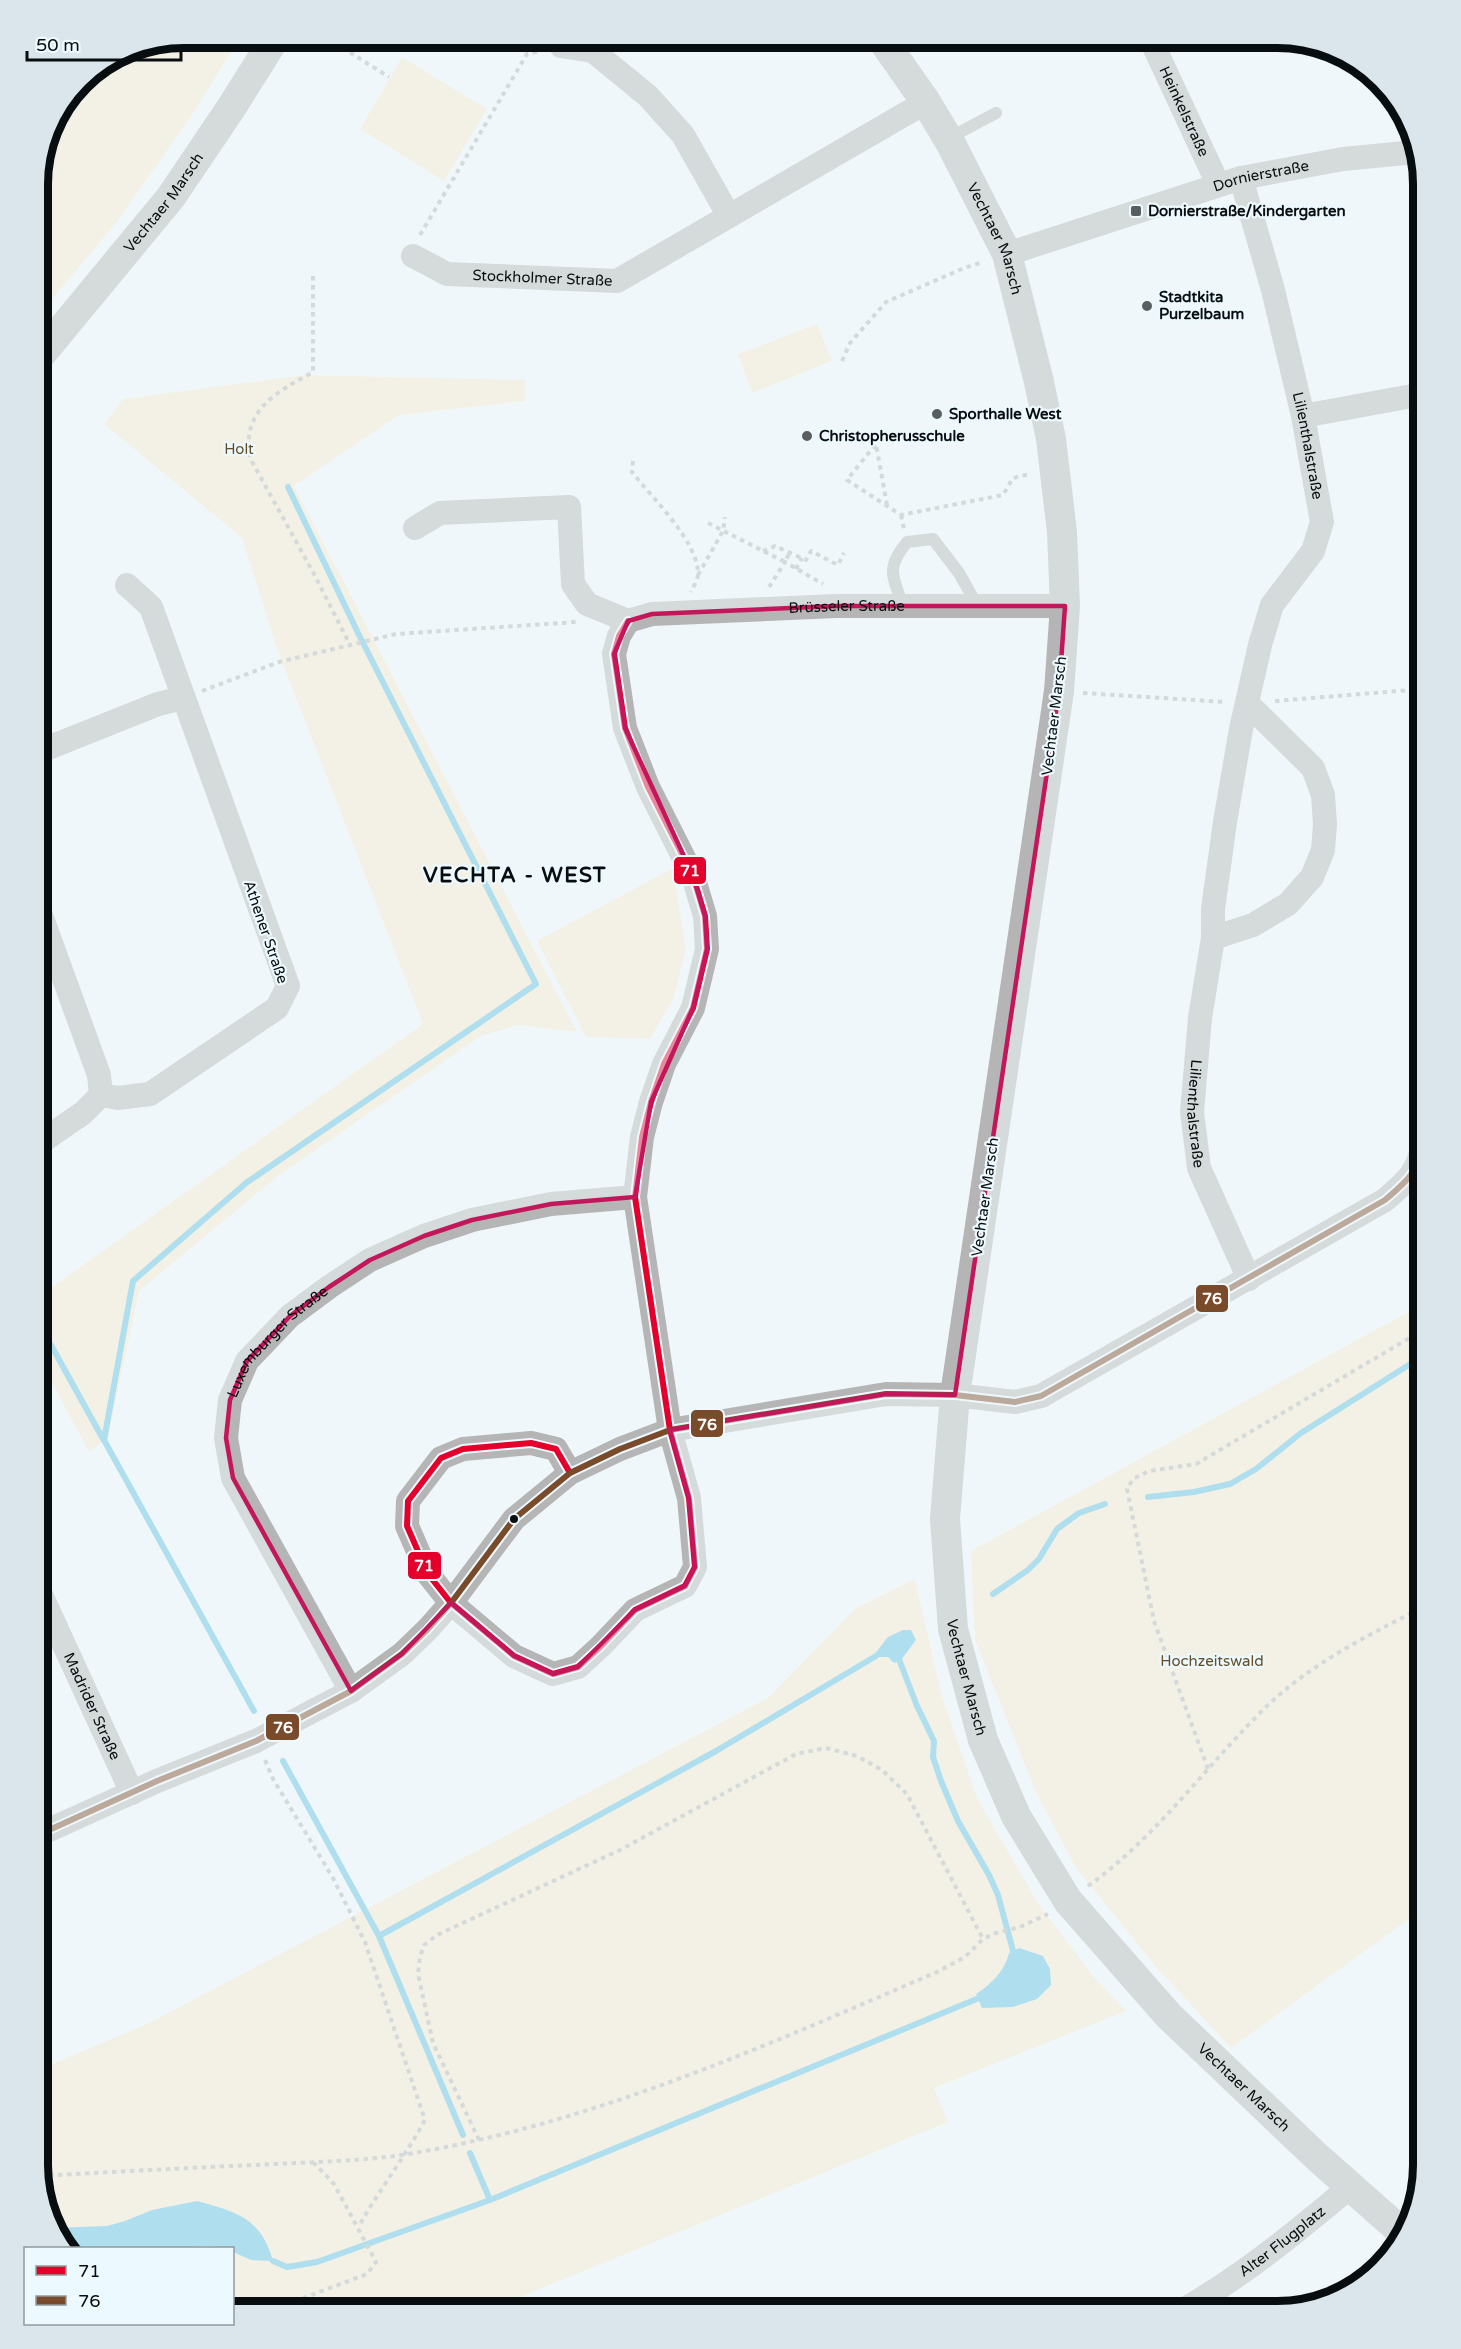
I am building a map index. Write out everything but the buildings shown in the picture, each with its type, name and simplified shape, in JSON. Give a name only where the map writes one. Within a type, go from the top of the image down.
[{"type":"street","name":"Vechtaer Marsch","points":[[48,346],[171,197],[269,48]]},
{"type":"street","points":[[574,48],[593,51],[648,96],[682,135],[729,216]]},
{"type":"street","name":"Vechtaer Marsch","points":[[888,48],[926,102],[948,139],[1007,254],[1051,439],[1062,532],[1065,606],[1059,691],[955,1395],[945,1519],[953,1629],[983,1740],[1016,1816],[1068,1901],[1169,2016],[1397,2229]]},
{"type":"street","name":"Heinkelstraße","points":[[1156,48],[1229,181]]},
{"type":"street","name":"Stockholmer Straße","points":[[413,256],[447,274],[617,281],[926,102]]},
{"type":"street","name":"Dornierstraße","points":[[1007,254],[1229,181],[1343,159],[1409,153]]},
{"type":"street","name":"Lilienthalstraße","points":[[1229,181],[1273,290],[1303,416],[1323,522],[1313,551],[1272,605],[1260,645],[1241,729],[1226,822],[1213,909],[1213,938],[1200,1018],[1192,1112],[1198,1168],[1248,1279]]},
{"type":"street","points":[[1303,416],[1413,396]]},
{"type":"street","points":[[415,528],[440,513],[569,507],[573,584],[587,604],[617,617],[619,636],[614,654],[625,728],[648,787],[693,876],[705,916],[707,949],[693,1008],[664,1064],[651,1102],[642,1137],[635,1197],[670,1430],[690,1498],[695,1567],[685,1586],[635,1610],[578,1667],[553,1674],[514,1656],[451,1603],[428,1574],[406,1526],[408,1501],[441,1458],[463,1449],[531,1443],[556,1449],[570,1473]]},
{"type":"street","name":"Athener Straße","points":[[101,1095],[118,1098],[150,1094],[277,1008],[288,986],[151,607],[127,585]]},
{"type":"street","name":"Brüsseler Straße","points":[[617,617],[836,606],[1065,606]]},
{"type":"street","points":[[48,748],[158,704],[183,698]]},
{"type":"street","points":[[1213,938],[1253,925],[1288,904],[1312,876],[1323,850],[1325,824],[1323,795],[1313,768],[1248,704]]},
{"type":"street","points":[[48,935],[99,1075],[101,1095],[83,1113],[48,1137]]},
{"type":"street","points":[[48,1831],[256,1741],[351,1691],[402,1654],[451,1603],[514,1519],[570,1473],[620,1449],[670,1430],[886,1394],[955,1395],[1015,1402],[1041,1396],[1385,1200],[1408,1180],[1413,1172]]},
{"type":"street","name":"Luxemburger Straße","points":[[351,1691],[233,1478],[226,1438],[230,1400],[247,1361],[290,1316],[329,1287],[370,1260],[424,1236],[472,1220],[551,1204],[635,1197]]},
{"type":"street","name":"Madrider Straße","points":[[48,1610],[132,1793]]},
{"type":"street","name":"Alter Flugplatz","points":[[1200,2301],[1293,2234],[1350,2187]]},
{"type":"lane","points":[[948,139],[996,113]]},
{"type":"lane","points":[[903,606],[891,573],[896,555],[907,542],[933,539],[959,573],[977,605]]},
{"type":"path","points":[[343,48],[389,77]]},
{"type":"path","points":[[413,256],[420,235],[527,54],[552,48]]},
{"type":"path","points":[[842,361],[850,344],[886,302],[964,268],[1007,254]]},
{"type":"path","points":[[313,276],[313,372],[277,392],[255,415],[248,442],[250,458],[350,645]]},
{"type":"path","points":[[887,505],[876,444],[847,480],[901,515],[1003,495],[1013,478],[1054,468]]},
{"type":"path","points":[[633,461],[632,472],[679,529],[694,556],[698,576]]},
{"type":"path","points":[[690,592],[723,531],[725,517]]},
{"type":"path","points":[[708,523],[785,562],[824,585]]},
{"type":"path","points":[[763,551],[776,546],[806,560],[811,550],[838,566],[844,553]]},
{"type":"path","points":[[777,592],[765,593],[790,552]]},
{"type":"path","points":[[796,569],[802,558]]},
{"type":"path","points":[[681,593],[701,592]]},
{"type":"path","points":[[183,698],[279,662],[396,634],[602,621],[617,617]]},
{"type":"path","points":[[1208,1769],[1154,1621],[1127,1489],[1133,1479],[1149,1471],[1196,1464],[1413,1336]]},
{"type":"path","points":[[49,2176],[313,2162],[406,2154],[479,2140],[605,2106],[730,2060],[937,1972],[965,1958],[983,1939],[1044,1917],[1104,1875],[1138,1843],[1270,1704],[1313,1668],[1356,1641],[1413,1612]]},
{"type":"path","points":[[256,1741],[273,1779],[333,1878],[366,1942],[424,2120],[406,2154],[371,2204],[359,2226]]},
{"type":"path","points":[[479,2140],[433,2043],[418,1974],[424,1945],[436,1935],[620,1850],[796,1754],[826,1748],[857,1756],[882,1770],[907,1794],[983,1939]]},
{"type":"path","points":[[295,2301],[366,2274],[376,2262],[359,2226],[334,2184],[313,2162]]},
{"type":"highlighted area","points":[[836,606],[1065,606],[1059,691],[955,1395],[886,1394],[670,1430],[689,1498],[695,1567],[685,1586],[635,1610],[578,1667],[553,1674],[514,1656],[451,1603],[402,1654],[351,1691],[233,1478],[226,1438],[230,1400],[247,1361],[290,1316],[329,1287],[370,1260],[424,1236],[472,1220],[551,1204],[635,1197],[651,1102],[693,1008],[707,949],[705,916],[693,876],[625,728],[614,654],[628,621],[652,614]]},
{"type":"green space","points":[[234,48],[190,118],[115,224],[48,304],[49,167],[55,141],[76,101],[94,82],[132,58],[167,49]]},
{"type":"green space","points":[[402,57],[487,109],[444,181],[360,129]]},
{"type":"green space","points":[[817,324],[832,361],[752,393],[738,354]]},
{"type":"green space","name":"Holt","points":[[304,375],[525,380],[525,401],[399,415],[294,486],[577,1032],[517,1025],[481,1036],[278,1176],[139,1291],[108,1438],[89,1452],[48,1376],[48,1290],[423,1024],[277,649],[242,538],[104,424],[123,399]]},
{"type":"green space","points":[[673,868],[686,950],[673,1000],[650,1039],[586,1037],[537,941]]},
{"type":"green space","name":"Hochzeitswald","points":[[1413,1309],[1413,1916],[1231,2048],[1157,1968],[1076,1868],[1036,1793],[975,1640],[971,1551]]},
{"type":"green space","points":[[915,1579],[941,1693],[977,1798],[1039,1905],[1093,1976],[1126,2011],[934,2088],[948,2122],[510,2301],[234,2301],[234,2247],[76,2247],[62,2225],[49,2182],[48,2066],[149,2023],[768,1698],[855,1609]]},
{"type":"water","points":[[903,1630],[911,1630],[916,1640],[901,1660],[894,1663],[888,1657],[878,1657],[869,1661],[888,1637]]},
{"type":"water","points":[[1019,1948],[1043,1956],[1050,1969],[1051,1985],[1037,1999],[1013,2007],[982,2008],[976,1994],[996,1977],[1009,1953]]},
{"type":"water","points":[[197,2201],[235,2213],[246,2219],[262,2235],[273,2261],[251,2260],[234,2252],[234,2247],[76,2247],[64,2228],[107,2226],[152,2210]]},
{"type":"waterway","points":[[254,1711],[104,1440],[133,1281],[246,1183],[536,984],[359,635],[288,487]]},
{"type":"waterway","points":[[51,1345],[103,1439]]},
{"type":"waterway","points":[[1148,1497],[1194,1492],[1230,1484],[1256,1469],[1301,1433],[1413,1362]]},
{"type":"waterway","points":[[993,1594],[1028,1570],[1039,1559],[1057,1529],[1079,1513],[1105,1504]]},
{"type":"waterway","points":[[897,1654],[917,1706],[934,1741],[933,1757],[941,1781],[958,1821],[998,1895],[1015,1958]]},
{"type":"waterway","points":[[379,1936],[716,1751],[876,1656]]},
{"type":"waterway","points":[[283,1761],[379,1936],[463,2135]]},
{"type":"waterway","points":[[273,2261],[287,2267],[317,2262],[490,2200],[984,1996]]},
{"type":"waterway","points":[[470,2153],[490,2200]]},
{"type":"transit line","name":"71","points":[[570,1473],[556,1449],[531,1443],[463,1449],[441,1458],[408,1501],[407,1526],[428,1574],[451,1603],[514,1656],[553,1674],[578,1667],[635,1610],[685,1586],[695,1567],[689,1498],[670,1430],[635,1197],[642,1137],[651,1102],[664,1064],[693,1008],[707,949],[705,916],[693,876],[648,787],[625,728],[614,654],[619,636],[628,621]]},
{"type":"transit line","name":"76","points":[[48,1830],[157,1781],[256,1741],[351,1691],[402,1654],[427,1630],[451,1603],[514,1519],[570,1473],[620,1449],[670,1430],[886,1394],[955,1395],[1015,1402],[1041,1396],[1385,1200],[1413,1172]]},
{"type":"place","name":"Dornierstraße/Kindergarten","points":[[1136,211]]},
{"type":"place","name":"Stadtkita Purzelbaum","points":[[1147,306]]},
{"type":"place","name":"Sporthalle West","points":[[937,414]]},
{"type":"place","name":"Christopherusschule","points":[[807,436]]},
{"type":"district","name":"VECHTA - WEST","points":[[515,875]]}]
